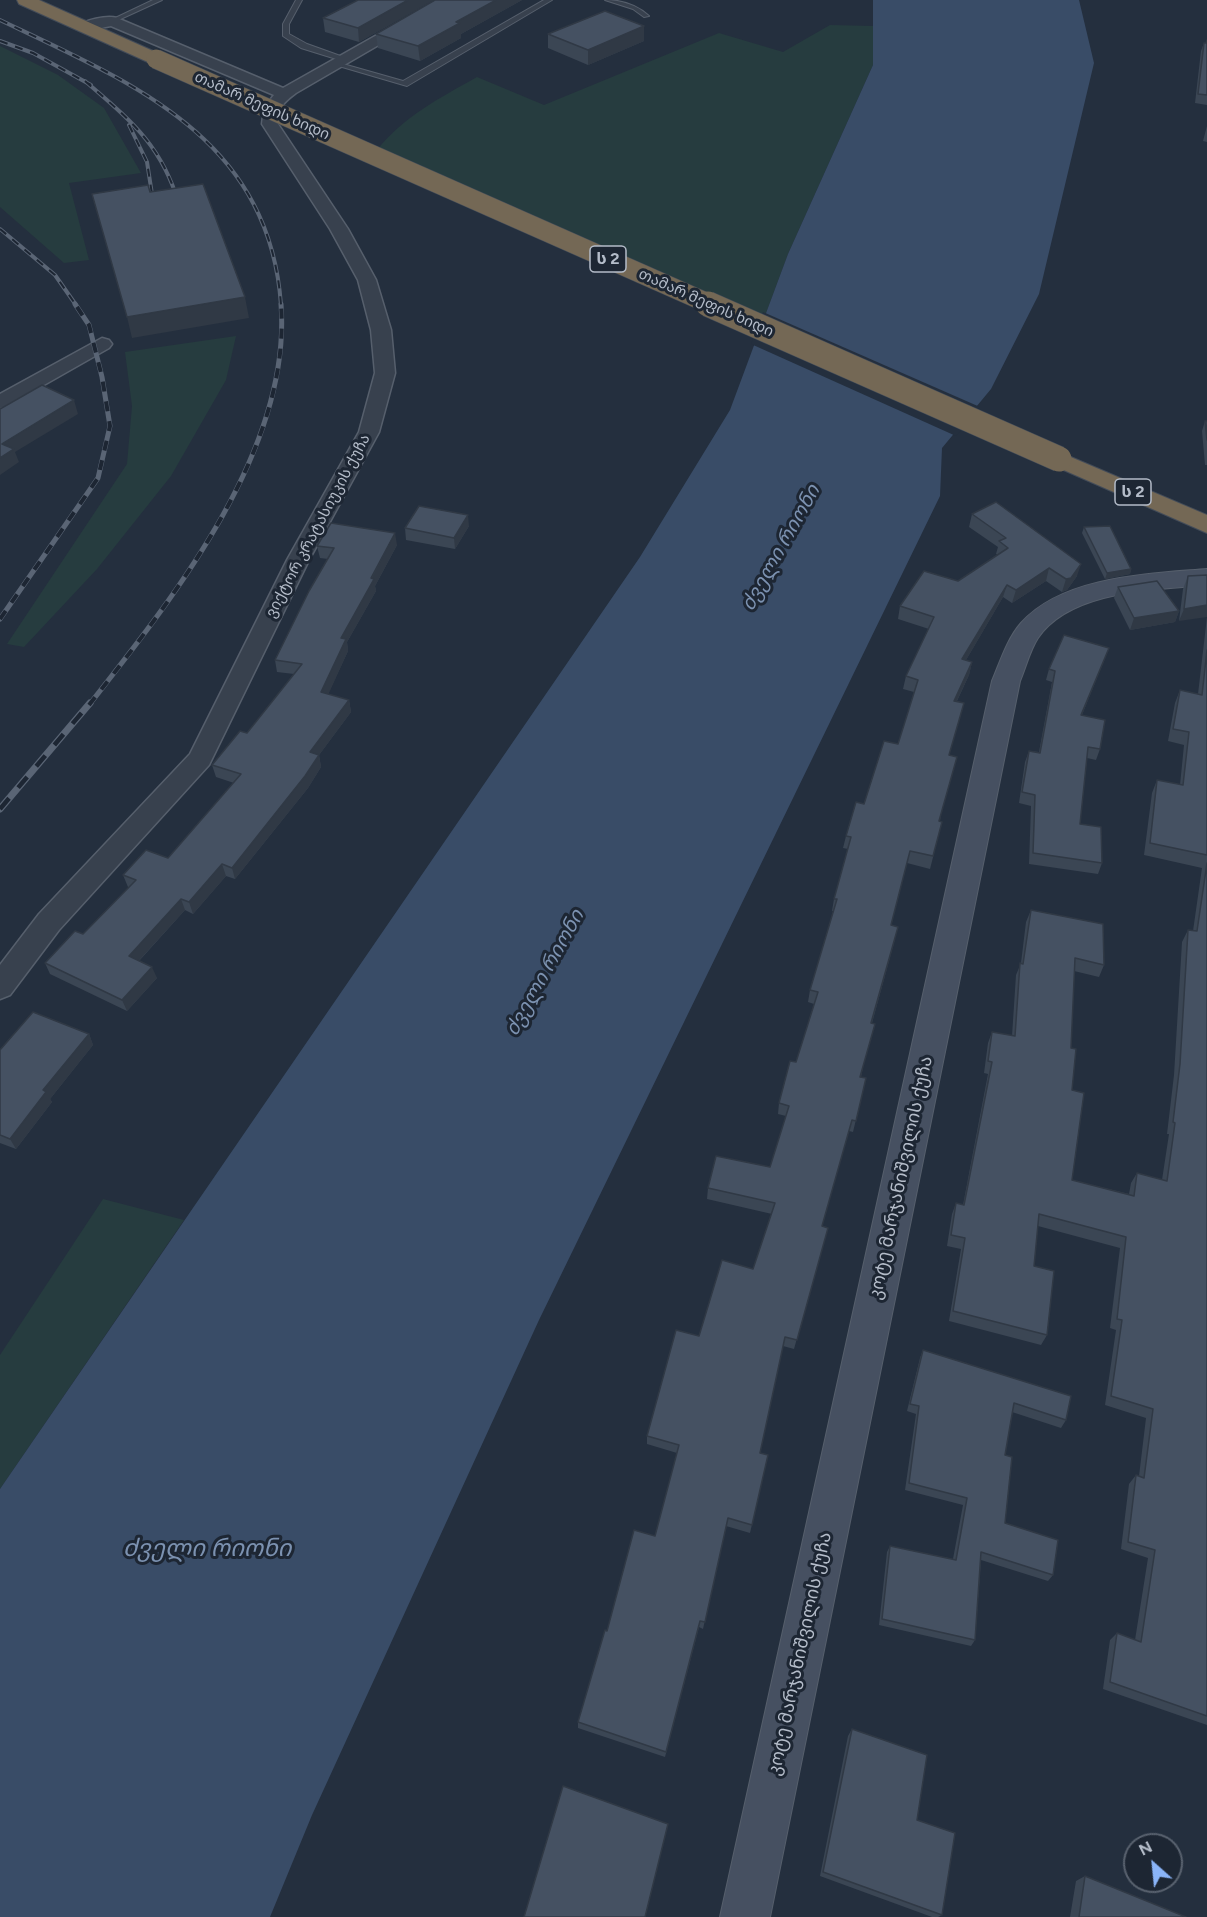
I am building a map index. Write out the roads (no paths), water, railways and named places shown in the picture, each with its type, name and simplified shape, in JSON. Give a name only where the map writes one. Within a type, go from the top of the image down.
[{"type":"highway","name":"ს 2","points":[[25,0],[84,27]]},
{"type":"highway","name":"თამარ მეფის ხიდი","points":[[84,27],[1207,525]]},
{"type":"street","name":"ვიქტორ კრატასიუკის ქუჩა","points":[[0,987],[49,922],[200,759],[298,560],[369,432],[385,373],[381,330],[367,280],[339,229],[270,124],[268,112],[273,103],[285,94],[449,0]]},
{"type":"street","points":[[84,27],[112,21],[285,94]]},
{"type":"street","points":[[0,402],[102,344]]},
{"type":"street","name":"კოტე მარჯანიშვილის ქუჩა","points":[[745,1917],[1006,681],[1029,631],[1054,607],[1109,588],[1207,577]]},
{"type":"lane","points":[[112,21],[159,0]]},
{"type":"lane","points":[[299,0],[286,24],[285,35],[340,62],[404,84],[549,0]]},
{"type":"lane","points":[[608,0],[635,8],[646,16]]},
{"type":"water","name":"ძველი რიონი","points":[[873,0],[1079,0],[1094,63],[1039,294],[991,389],[942,448],[940,496],[539,1320],[312,1815],[270,1917],[0,1917],[0,1489],[640,557],[730,410],[788,254],[873,65]]},
{"type":"railway","points":[[0,20],[98,67],[144,94],[186,123],[222,158],[251,198],[271,247],[281,305]]},
{"type":"railway","points":[[0,41],[33,53],[87,83]]},
{"type":"railway","points":[[87,83],[91,85]]},
{"type":"railway","points":[[87,83],[143,135],[163,165],[179,204]]},
{"type":"railway","points":[[129,125],[147,162],[154,207]]},
{"type":"railway","points":[[0,229],[55,275],[76,305]]},
{"type":"railway","points":[[0,619],[98,478],[110,426],[102,377],[89,325],[75,304]]},
{"type":"railway","points":[[89,705],[190,569],[221,518],[247,466],[268,413],[279,358],[281,305]]},
{"type":"railway","points":[[0,809],[90,703]]}]
